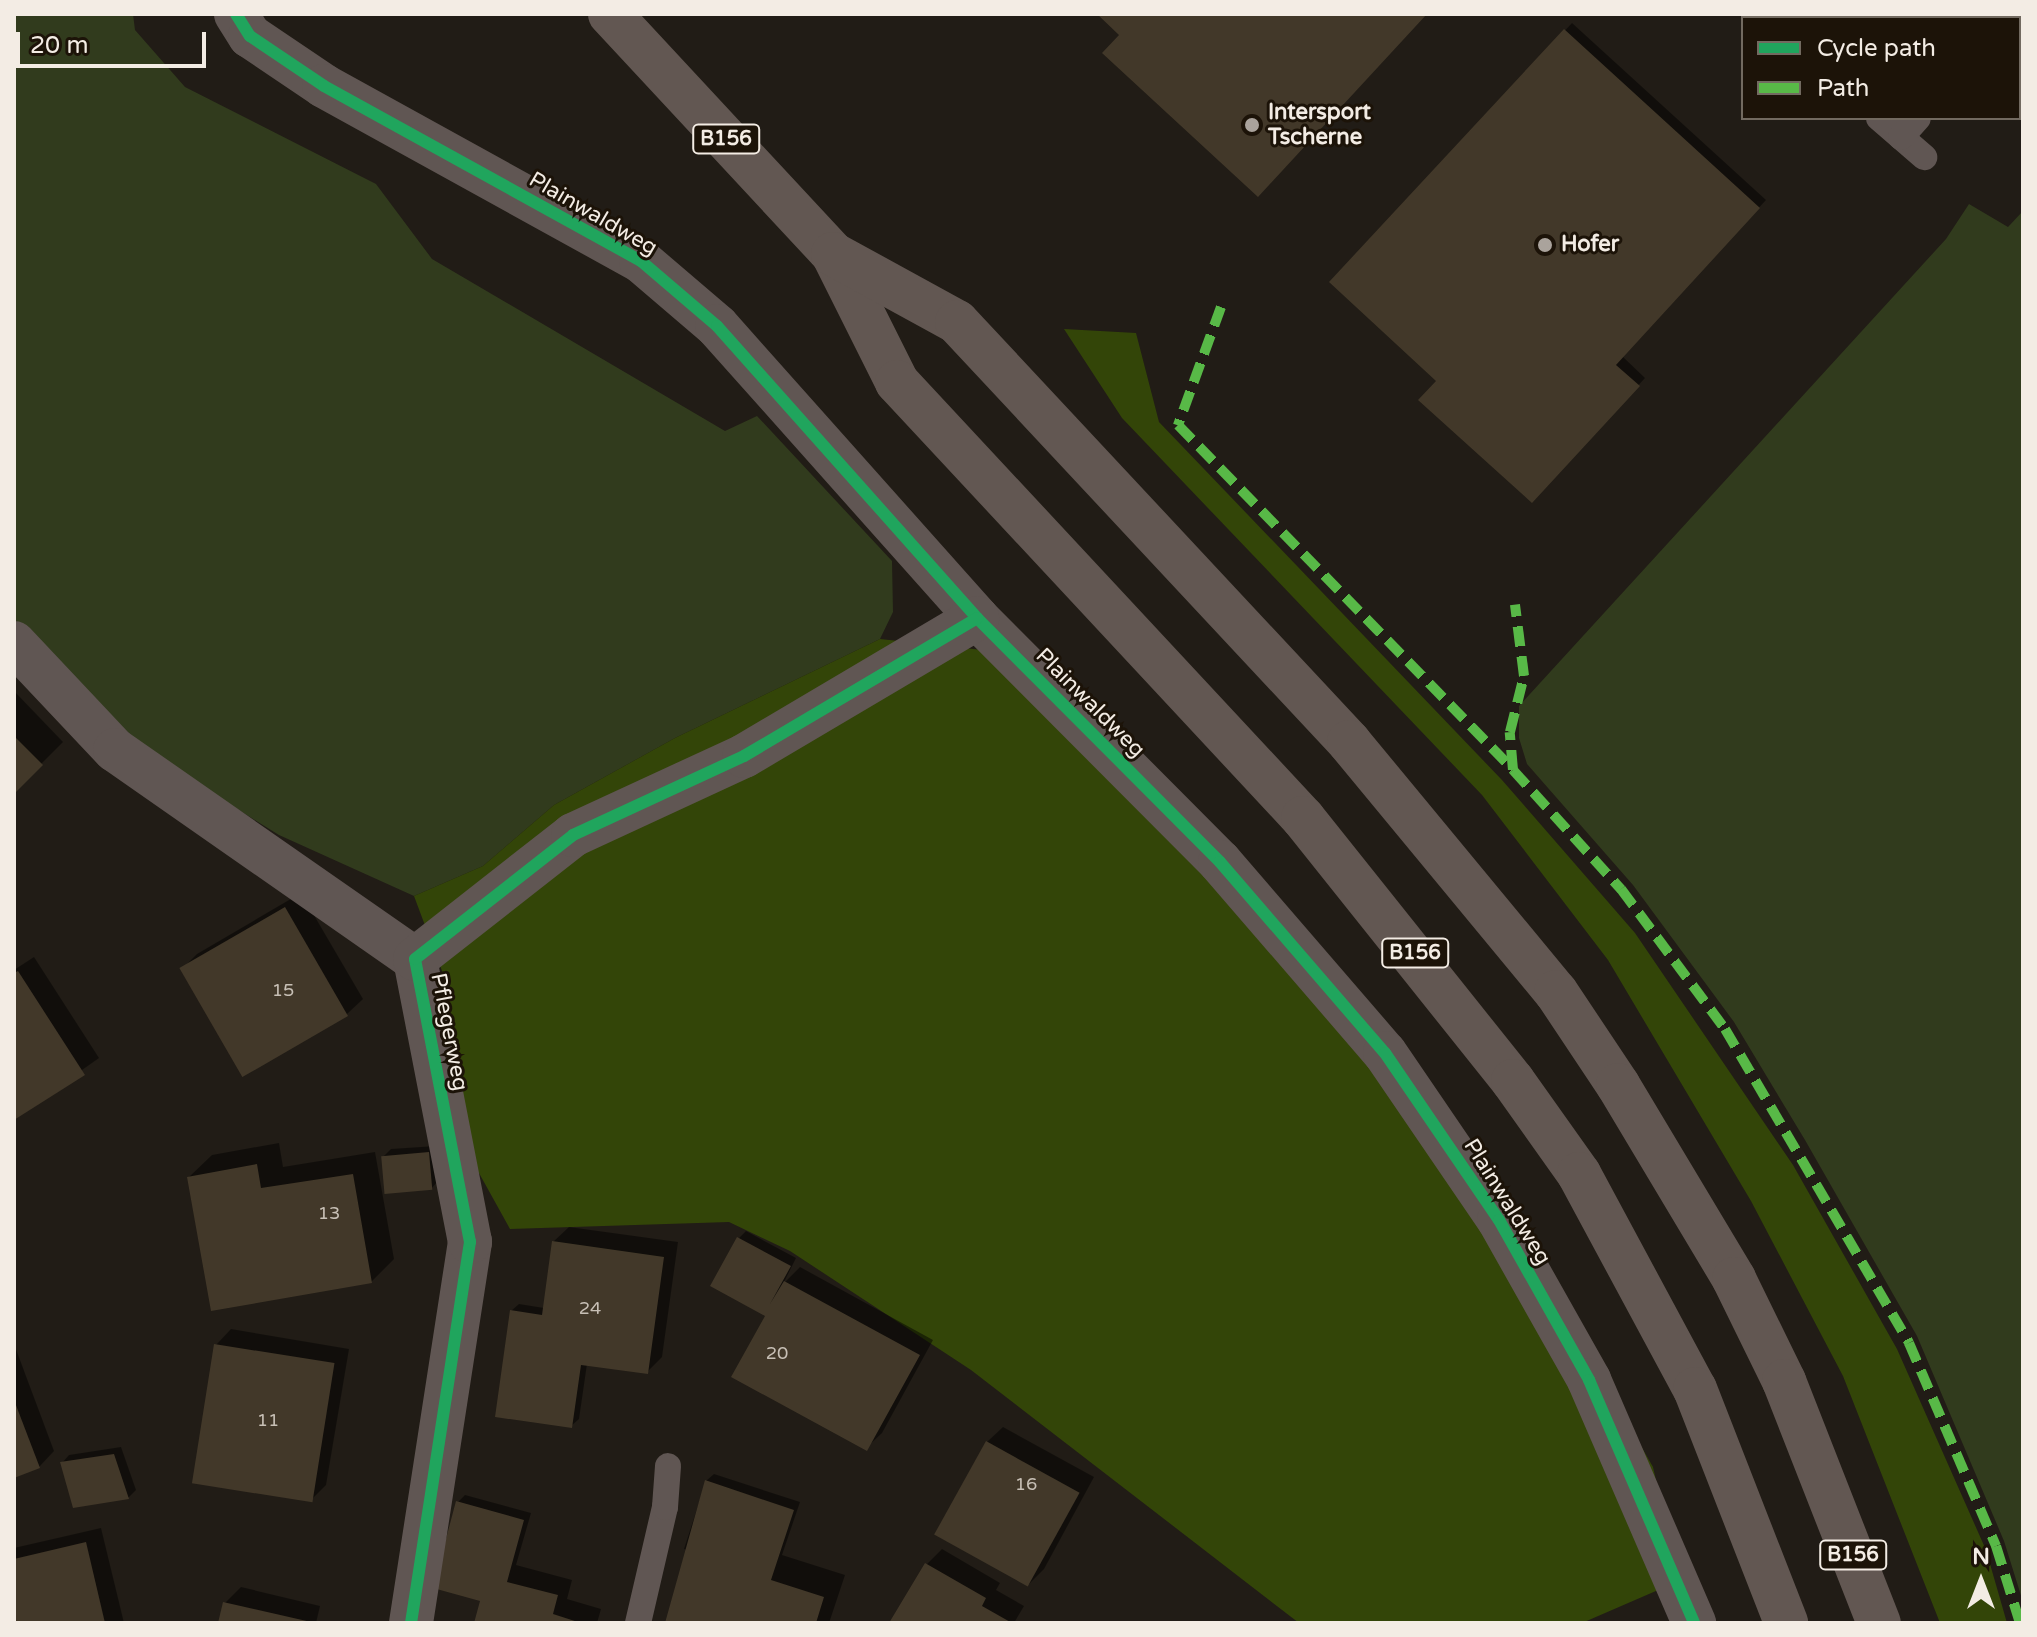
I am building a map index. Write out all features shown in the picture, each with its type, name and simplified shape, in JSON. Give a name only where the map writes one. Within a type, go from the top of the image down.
[{"type":"main road","name":"B156","points":[[616,17],[833,254],[897,382],[1341,862],[1446,993],[1579,1174],[1695,1389],[1786,1623]]},
{"type":"main road","name":"B156","points":[[833,254],[957,322],[1349,742],[1556,992],[1618,1085],[1734,1279],[1784,1381],[1879,1623]]},
{"type":"street","name":"Plainwaldweg","points":[[236,14],[250,36],[324,86],[641,261],[717,326],[977,618],[1220,862],[1385,1053],[1499,1220],[1589,1380],[1694,1623]]},
{"type":"street","name":"Pflegerweg","points":[[415,959],[573,835],[744,756],[977,618]]},
{"type":"street","name":"Pflegerweg","points":[[14,643],[115,750],[415,959],[470,1242],[411,1623]]},
{"type":"lane","points":[[1886,120],[1909,127],[1924,157]]},
{"type":"lane","points":[[638,1623],[665,1507],[668,1466]]},
{"type":"green space","points":[[14,14],[133,14],[135,30],[185,87],[376,184],[432,259],[725,431],[757,416],[892,561],[893,612],[880,639],[675,738],[554,805],[483,866],[414,896],[279,835],[151,755],[14,619]]},
{"type":"green space","points":[[1969,204],[2008,227],[2023,211],[2023,1602],[2004,1541],[1917,1336],[1805,1140],[1734,1022],[1633,885],[1527,764],[1519,738],[1519,706],[1946,239]]},
{"type":"green space","points":[[1064,329],[1136,333],[1159,422],[1502,780],[1635,933],[1793,1165],[1897,1349],[1986,1550],[2007,1623],[1940,1623],[1843,1376],[1751,1201],[1608,960],[1482,795],[1122,418]]},
{"type":"green space","points":[[880,639],[1001,652],[1370,1048],[1571,1324],[1653,1467],[1679,1581],[1582,1623],[1299,1623],[971,1370],[790,1251],[729,1222],[510,1229],[464,1146],[442,971],[414,896],[483,866],[554,805],[675,738]]},
{"type":"building","name":"Intersport Tscherne","points":[[1097,14],[1427,14],[1258,197],[1102,53],[1119,35]]},
{"type":"building","name":"Hofer","points":[[1564,29],[1760,208],[1616,365],[1640,386],[1532,503],[1418,400],[1436,381],[1329,282]]},
{"type":"building","points":[[14,736],[43,765],[14,794]]},
{"type":"building","points":[[285,907],[348,1016],[242,1077],[179,968]]},
{"type":"building","points":[[18,971],[85,1075],[14,1120],[14,973]]},
{"type":"building","points":[[429,1152],[432,1190],[384,1194],[381,1156]]},
{"type":"building","points":[[257,1164],[261,1188],[353,1174],[372,1283],[211,1311],[187,1177]]},
{"type":"building","points":[[737,1237],[791,1266],[770,1304],[784,1281],[920,1355],[867,1451],[731,1377],[765,1316],[710,1286]]},
{"type":"building","points":[[552,1241],[664,1257],[648,1374],[581,1365],[572,1428],[495,1417],[510,1310],[542,1315]]},
{"type":"building","points":[[214,1344],[334,1363],[312,1502],[192,1483]]},
{"type":"building","points":[[14,1400],[40,1468],[14,1478]]},
{"type":"building","points":[[986,1441],[1080,1493],[1028,1586],[934,1535]]},
{"type":"building","points":[[114,1454],[129,1499],[73,1508],[60,1462]]},
{"type":"building","points":[[705,1480],[794,1510],[771,1580],[824,1597],[816,1623],[665,1623]]},
{"type":"building","points":[[456,1501],[524,1520],[507,1582],[558,1595],[553,1614],[581,1623],[474,1623],[480,1601],[433,1588]]},
{"type":"building","points":[[86,1542],[105,1623],[14,1623],[14,1559]]},
{"type":"building","points":[[925,1563],[986,1598],[982,1606],[1012,1623],[889,1623]]},
{"type":"building","points":[[223,1602],[311,1622],[311,1623],[218,1623]]},
{"type":"marked path","points":[[1221,307],[1178,425],[1513,770],[1621,889],[1725,1029],[1909,1343],[1996,1546],[2020,1623]]},
{"type":"marked path","points":[[1513,770],[1510,732],[1524,676],[1515,605]]},
{"type":"cycle path","points":[[236,14],[250,36],[324,86],[641,261],[717,326],[977,618],[1220,862],[1385,1053],[1499,1220],[1589,1380],[1694,1623]]},
{"type":"cycle path","points":[[411,1623],[470,1242],[415,959],[573,835],[744,756],[977,618]]},
{"type":"place","name":"Intersport Tscherne","points":[[1252,125]]},
{"type":"place","name":"Hofer","points":[[1545,245]]}]
